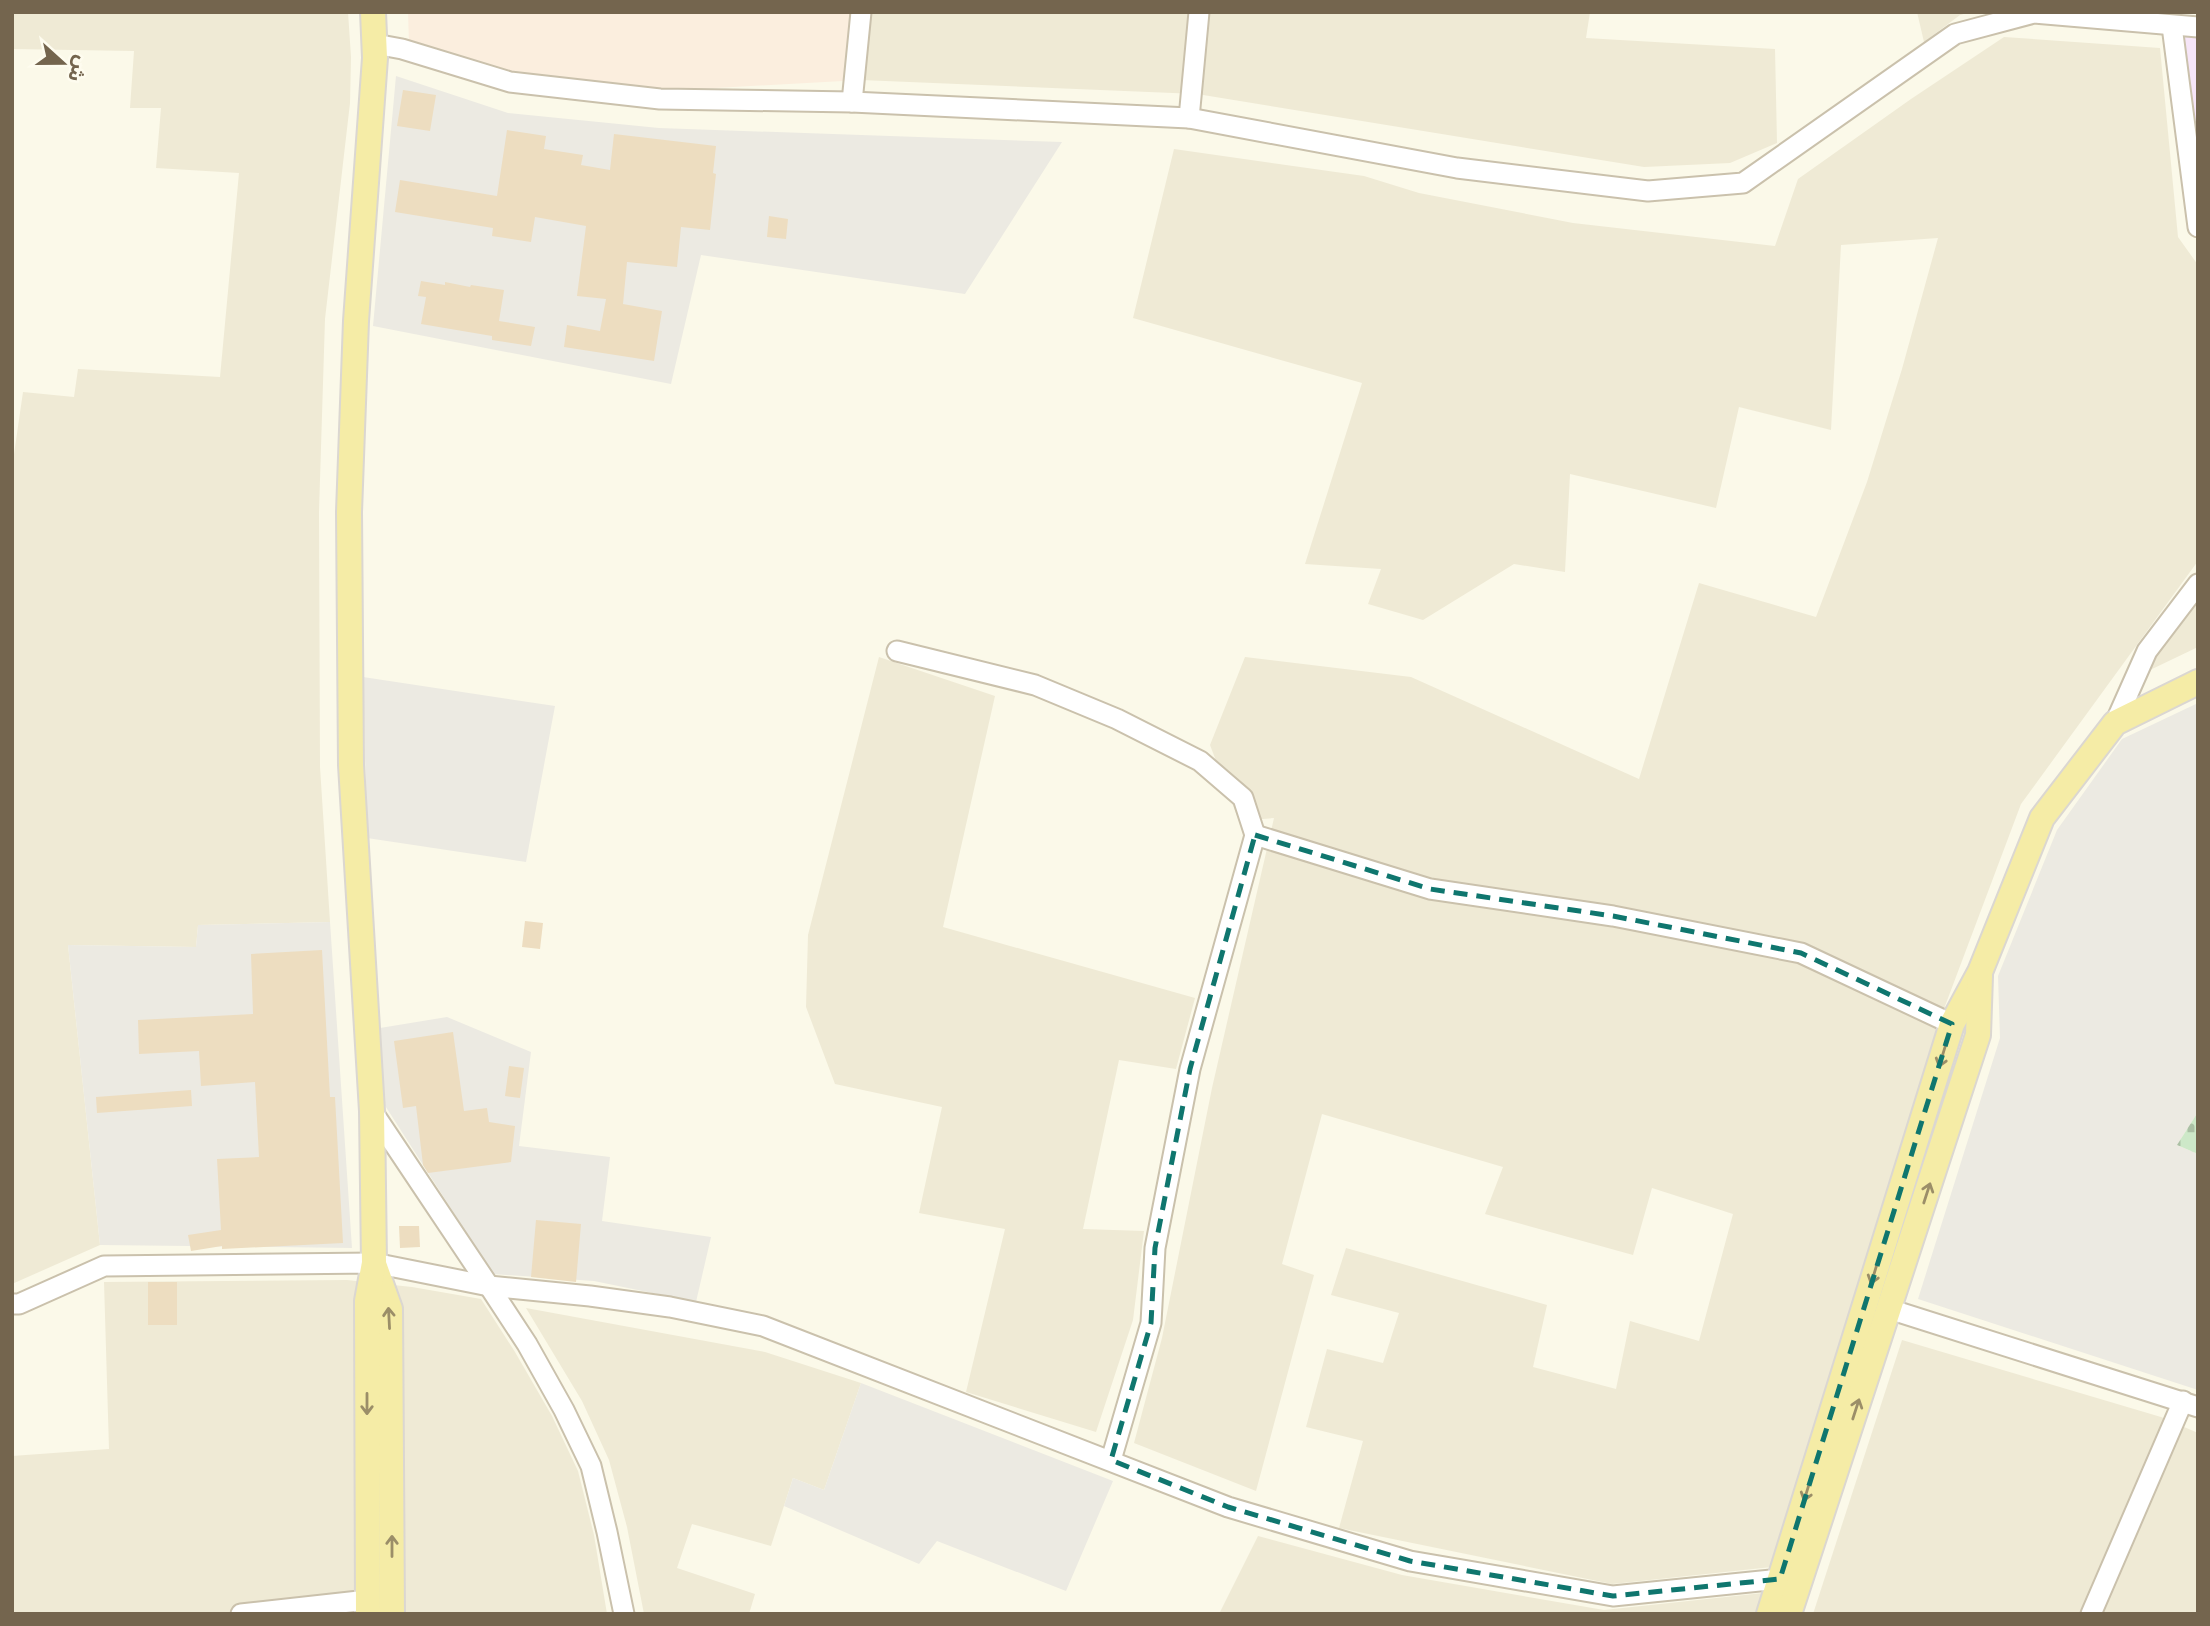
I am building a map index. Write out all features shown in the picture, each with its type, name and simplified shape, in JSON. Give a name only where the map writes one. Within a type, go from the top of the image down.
[{"type":"main road","points":[[368,1607],[366,1301],[374,1263],[372,1111],[351,765],[349,512],[356,321],[375,44],[373,12]]},
{"type":"main road","points":[[1790,1614],[1791,1577],[1952,1024],[1980,972],[2042,818],[2115,723],[2198,682]]},
{"type":"main road","points":[[1769,1614],[1791,1577],[1889,1309],[1978,1035],[1980,972]]},
{"type":"main road","points":[[374,1263],[390,1309],[392,1614]]},
{"type":"street","points":[[852,102],[861,12]]},
{"type":"street","points":[[1189,118],[1199,12]]},
{"type":"street","points":[[375,44],[402,49],[510,82],[660,99],[852,102],[1189,118],[1457,168],[1648,191],[1743,183],[1955,34],[2034,13],[2198,27]]},
{"type":"street","points":[[2172,26],[2198,227]]},
{"type":"street","points":[[2115,723],[2147,651],[2198,584]]},
{"type":"street","points":[[897,650],[1035,685],[1117,719],[1200,761],[1243,798],[1255,835],[1190,1069],[1155,1248],[1150,1323],[1111,1460]]},
{"type":"street","points":[[1255,835],[1430,889],[1613,916],[1801,954],[1952,1024]]},
{"type":"street","points":[[372,1111],[527,1345],[564,1410],[591,1466],[624,1614]]},
{"type":"street","points":[[12,1304],[19,1304],[104,1266],[374,1263],[489,1286],[670,1307],[763,1326],[1228,1507],[1424,1563],[1613,1596],[1791,1577]]},
{"type":"street","points":[[1889,1309],[2190,1404],[2091,1614]]},
{"type":"street","points":[[241,1614],[368,1607]]},
{"type":"highlighted area","points":[[1255,835],[1430,889],[1613,916],[1801,953],[1952,1024],[1780,1579],[1613,1596],[1410,1561],[1228,1507],[1111,1460],[1151,1323],[1155,1248],[1190,1069]]},
{"type":"shaded area","points":[[12,12],[348,12],[351,57],[350,103],[325,319],[319,512],[320,767],[330,922],[198,925],[196,947],[68,945],[100,1245],[12,1284],[12,468],[23,392],[74,397],[78,369],[220,377],[239,173],[156,168],[161,108],[130,108],[134,51],[12,49]]},
{"type":"shaded area","points":[[408,12],[869,12],[861,80],[661,91],[512,78],[409,43]]},
{"type":"shaded area","points":[[869,12],[1590,12],[1586,38],[1775,49],[1777,143],[1730,163],[1644,167],[1197,94],[861,80]]},
{"type":"shaded area","points":[[1917,12],[1971,12],[1960,15],[1924,42]]},
{"type":"shaded area","points":[[2178,36],[2198,37],[2198,169]]},
{"type":"shaded area","points":[[2004,37],[2160,48],[2178,237],[2198,265],[2198,561],[2021,804],[1936,1030],[1772,1567],[1612,1584],[1339,1528],[1363,1441],[1306,1427],[1327,1349],[1383,1363],[1399,1313],[1331,1295],[1346,1248],[1547,1305],[1533,1367],[1616,1389],[1630,1321],[1699,1341],[1733,1214],[1652,1188],[1633,1255],[1485,1214],[1503,1167],[1322,1114],[1282,1264],[1314,1275],[1256,1491],[1134,1443],[1162,1338],[1212,1088],[1274,818],[1239,821],[1210,745],[1245,657],[1411,677],[1639,779],[1699,583],[1816,617],[1867,482],[1938,238],[1841,245],[1831,430],[1739,407],[1716,508],[1570,474],[1565,572],[1514,564],[1423,620],[1368,604],[1381,569],[1305,564],[1362,383],[1133,318],[1174,149],[1364,176],[1419,193],[1573,223],[1775,246],[1798,179]]},
{"type":"shaded area","points":[[396,76],[508,113],[659,128],[1062,142],[965,294],[701,255],[671,384],[373,326]]},
{"type":"shaded area","points":[[2198,603],[2198,647],[2150,670],[2154,659]]},
{"type":"shaded area","points":[[879,657],[995,696],[943,927],[1195,998],[1176,1069],[1119,1060],[1083,1229],[1144,1231],[1133,1320],[1096,1432],[966,1392],[1005,1229],[919,1213],[942,1107],[835,1084],[806,1007],[808,935]]},
{"type":"shaded area","points":[[363,677],[555,706],[526,862],[367,838]]},
{"type":"shaded area","points":[[2198,703],[2198,1112],[2177,1145],[2198,1154],[2198,1390],[1918,1299],[2000,1038],[1998,976],[2057,830],[2122,739]]},
{"type":"shaded area","points":[[330,922],[352,1248],[100,1245],[68,945],[196,947],[198,925]]},
{"type":"shaded area","points":[[447,1017],[531,1052],[519,1146],[610,1157],[602,1221],[711,1237],[696,1302],[594,1281],[493,1274],[384,1104],[380,1028]]},
{"type":"shaded area","points":[[347,1280],[412,1287],[481,1299],[552,1416],[578,1471],[594,1535],[607,1614],[12,1614],[12,1456],[109,1449],[104,1282]]},
{"type":"shaded area","points":[[526,1308],[765,1352],[861,1383],[824,1490],[793,1478],[771,1546],[692,1524],[677,1568],[755,1594],[749,1614],[644,1614],[627,1527],[609,1460],[582,1401]]},
{"type":"shaded area","points":[[1902,1340],[2161,1417],[2198,1433],[2198,1614],[1813,1614]]},
{"type":"shaded area","points":[[861,1383],[1113,1481],[1066,1591],[937,1541],[919,1564],[784,1506],[793,1478],[824,1490]]},
{"type":"shaded area","points":[[1258,1536],[1402,1575],[1604,1610],[1763,1593],[1756,1614],[1219,1614]]},
{"type":"green space","points":[[2198,1112],[2198,1154],[2177,1145]]},
{"type":"building","points":[[403,90],[436,95],[430,131],[397,126]]},
{"type":"building","points":[[507,130],[546,136],[544,149],[583,155],[581,165],[610,170],[614,134],[716,146],[710,230],[681,227],[677,267],[627,262],[623,304],[662,311],[654,361],[564,347],[567,325],[600,331],[606,299],[577,296],[586,226],[535,217],[531,242],[492,236],[493,228],[395,212],[400,180],[497,196]]},
{"type":"building","points":[[769,216],[788,219],[786,239],[767,237]]},
{"type":"building","points":[[421,281],[504,290],[499,321],[535,327],[531,346],[492,340],[492,336],[421,324],[426,297],[418,296]]},
{"type":"building","points":[[525,921],[543,923],[540,949],[522,947]]},
{"type":"building","points":[[322,950],[330,1097],[335,1097],[343,1243],[222,1249],[222,1246],[191,1251],[188,1235],[221,1230],[217,1159],[259,1157],[255,1082],[201,1086],[199,1051],[139,1054],[138,1020],[253,1014],[251,954]]},
{"type":"building","points":[[453,1032],[464,1111],[487,1108],[489,1122],[515,1126],[511,1162],[428,1173],[423,1165],[416,1106],[403,1108],[394,1041]]},
{"type":"building","points":[[509,1066],[524,1068],[520,1098],[505,1096]]},
{"type":"building","points":[[191,1090],[192,1106],[97,1113],[96,1097]]},
{"type":"building","points":[[536,1220],[581,1224],[576,1282],[531,1277]]},
{"type":"building","points":[[399,1226],[419,1226],[420,1247],[400,1248]]},
{"type":"building","points":[[148,1282],[177,1282],[177,1325],[148,1325]]}]
